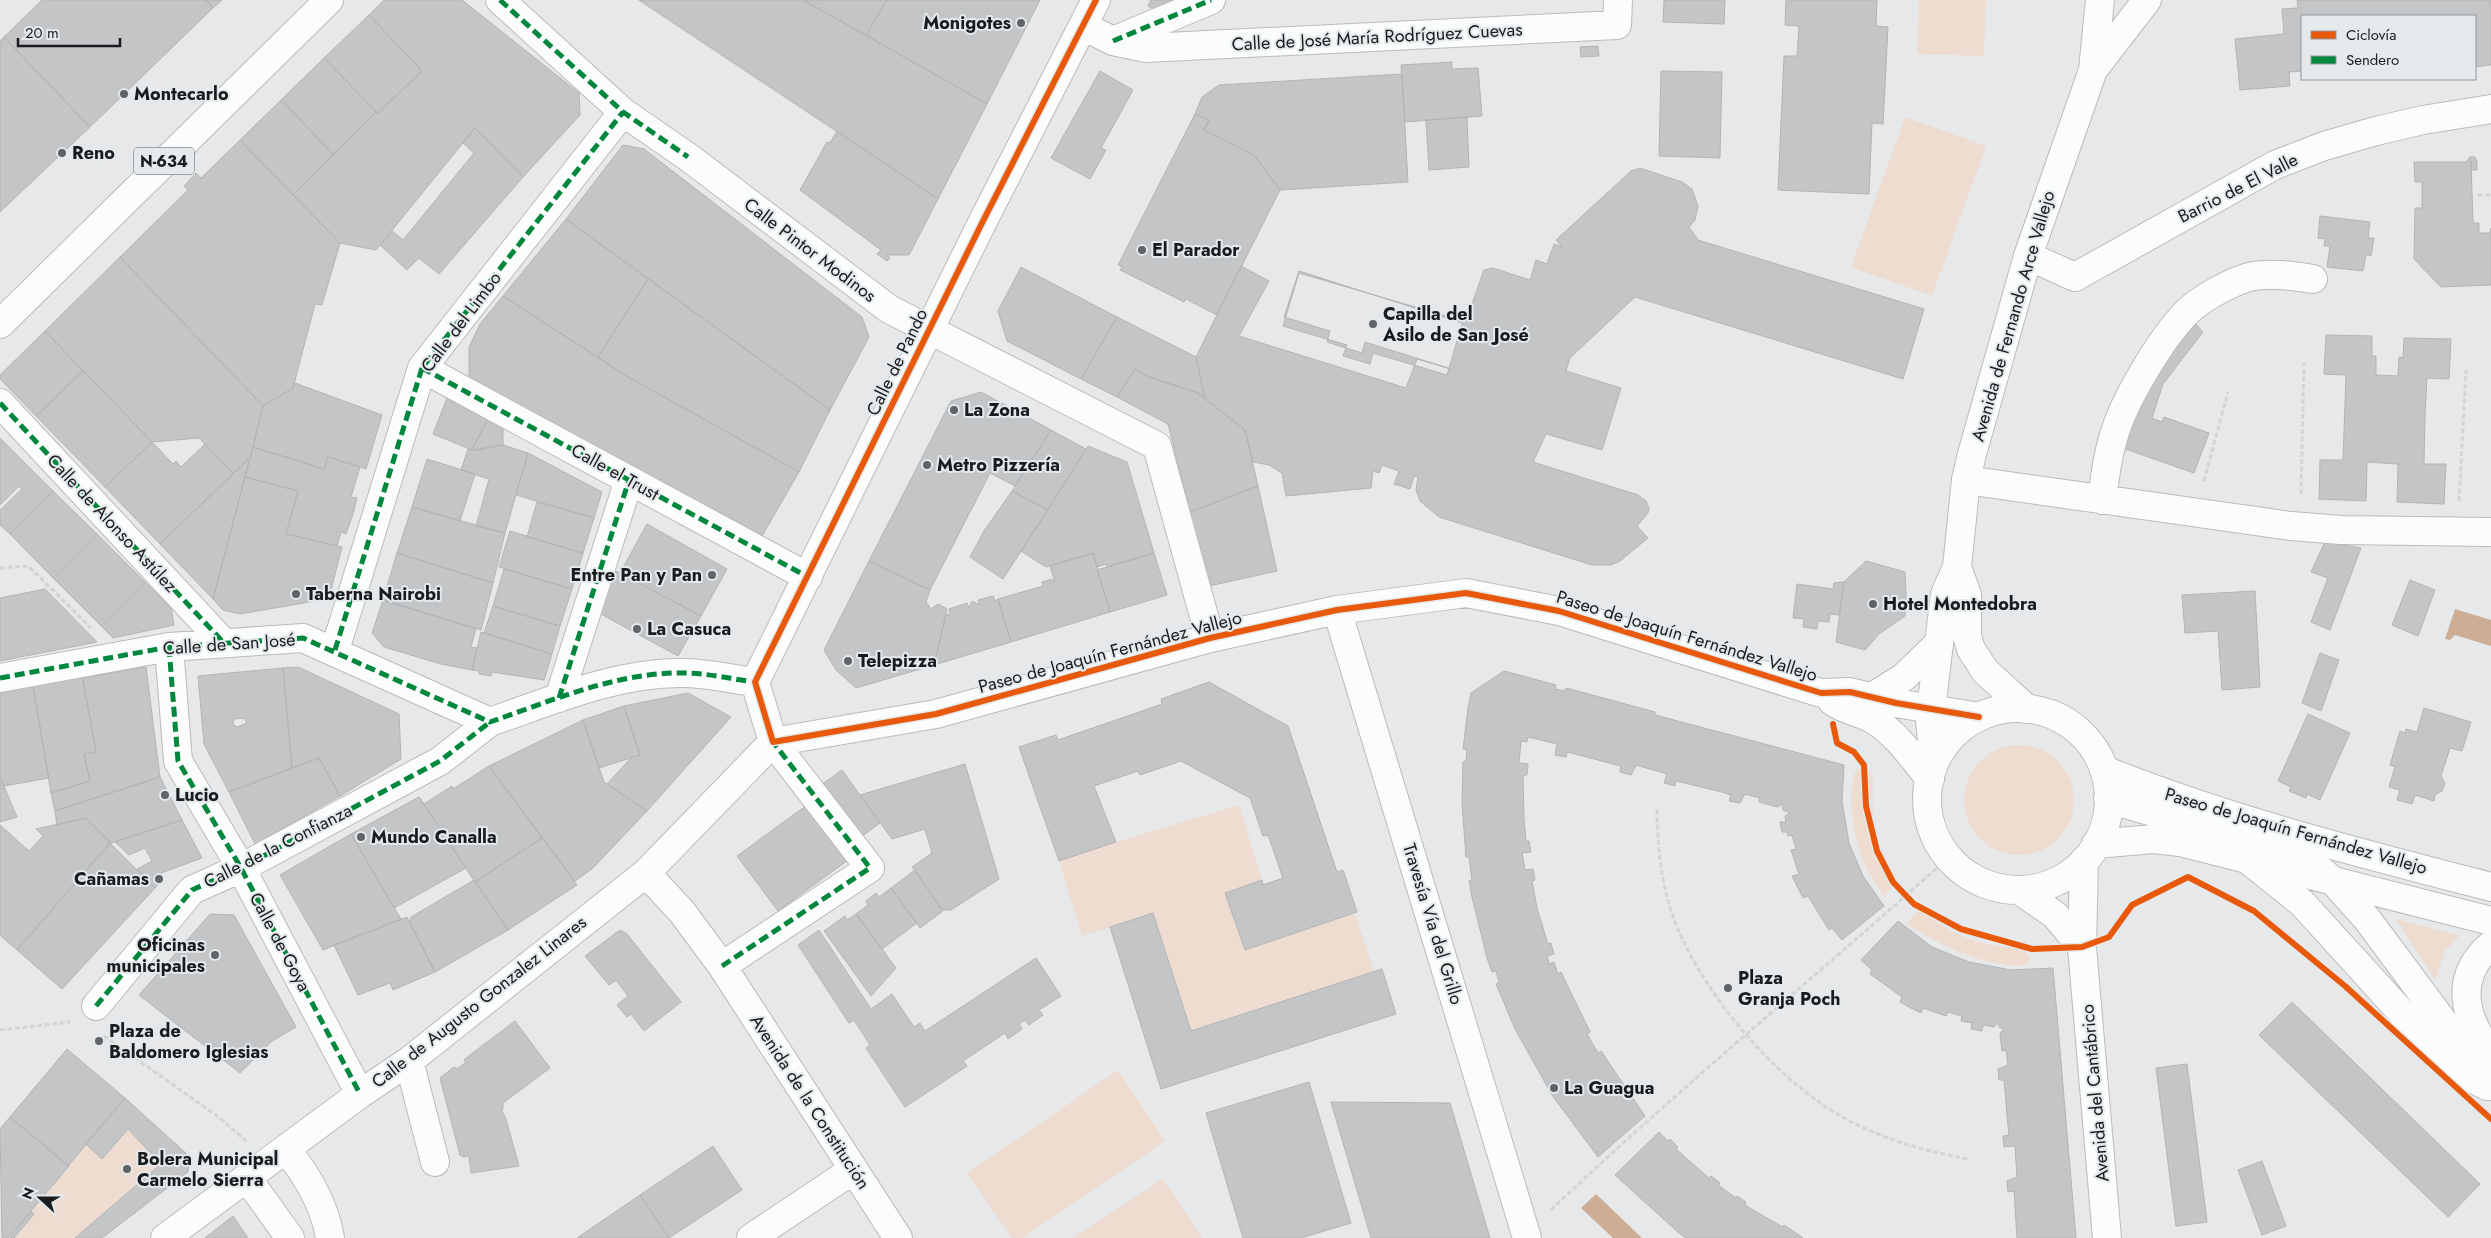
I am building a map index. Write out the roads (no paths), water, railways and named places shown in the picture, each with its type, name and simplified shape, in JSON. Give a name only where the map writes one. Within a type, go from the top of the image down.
[{"type":"main road","name":"N-634","points":[[0,324],[329,0]]},
{"type":"main road","name":"Calle Pintor Modinos","points":[[500,0],[623,112],[688,158],[888,309],[1157,446]]},
{"type":"main road","name":"Calle de Pando","points":[[755,682],[1096,0]]},
{"type":"main road","points":[[1113,41],[1211,0]]},
{"type":"main road","name":"Avenida de Fernando Arce Vallejo","points":[[2019,890],[1997,888],[1978,881],[1962,871],[1948,858],[1934,834],[1930,821],[1927,793],[1932,772],[1929,709],[1945,594],[1957,567],[1966,480],[1998,357],[2028,256],[2050,187],[2093,70],[2100,0]]},
{"type":"main road","name":"Avenida de Fernando Arce Vallejo","points":[[2093,70],[2146,0]]},
{"type":"main road","name":"Calle de José María Rodríguez Cuevas","points":[[1083,26],[1113,41],[1146,48],[1618,12]]},
{"type":"main road","name":"Barrio de El Valle","points":[[2028,256],[2076,277],[2275,165],[2324,146],[2376,131],[2423,120],[2491,109]]},
{"type":"main road","name":"Calle del Limbo","points":[[335,650],[422,368],[623,112]]},
{"type":"main road","points":[[2102,500],[2109,455],[2116,428],[2156,354],[2187,311],[2222,289],[2250,277],[2286,275],[2314,279]]},
{"type":"main road","name":"Calle el Trust","points":[[422,368],[808,577]]},
{"type":"main road","name":"Calle de Alonso Astúlez","points":[[0,404],[224,643]]},
{"type":"main road","name":"Paseo de Joaquín Fernández Vallejo","points":[[1157,446],[1210,638]]},
{"type":"main road","points":[[559,698],[629,480]]},
{"type":"main road","points":[[1966,480],[2301,527],[2341,530],[2491,532]]},
{"type":"main road","name":"Avenida de Fernando Arce Vallejo","points":[[1957,567],[1967,595],[1967,629],[1971,649],[1985,671],[2028,709]]},
{"type":"main road","name":"Paseo de Joaquín Fernández Vallejo","points":[[773,742],[936,714],[1210,638],[1337,610],[1466,593],[1559,611],[1821,692],[1850,692],[1979,718]]},
{"type":"main road","name":"Travesía Vía del Grillo","points":[[1337,610],[1526,1236]]},
{"type":"main road","name":"Calle de San José","points":[[0,678],[118,655],[170,648],[303,638],[335,650],[490,722]]},
{"type":"main road","points":[[1872,697],[1904,676],[1939,642]]},
{"type":"main road","name":"Calle de Goya","points":[[170,648],[178,761],[241,868],[360,1094]]},
{"type":"main road","points":[[490,722],[559,698],[644,676],[683,673],[755,682],[773,742],[870,868],[722,966]]},
{"type":"main road","name":"Paseo de Joaquín Fernández Vallejo","points":[[1821,692],[1842,708],[1861,714],[1885,727],[1932,772]]},
{"type":"main road","points":[[1932,772],[1950,738],[1979,718],[2001,710],[2028,709],[2042,712],[2069,724],[2090,744],[2104,770],[2108,799],[2105,822],[2090,853],[2072,871],[2046,886],[2019,890]]},
{"type":"main road","name":"Calle de la Confianza","points":[[97,1019],[192,890],[241,868],[440,761],[490,722]]},
{"type":"main road","name":"Calle de Augusto Gonzalez Linares","points":[[164,1238],[360,1094],[409,1061],[646,873],[773,742]]},
{"type":"main road","name":"Paseo de Joaquín Fernández Vallejo","points":[[2104,770],[2221,812],[2321,842],[2491,886]]},
{"type":"main road","name":"Paseo de Joaquín Fernández Vallejo","points":[[2108,799],[2289,852],[2304,858],[2333,881]]},
{"type":"main road","name":"Paseo de Joaquín Fernández Vallejo","points":[[2090,853],[2154,839],[2180,842],[2491,921]]},
{"type":"main road","name":"Avenida del Cantábrico","points":[[2090,853],[2082,947],[2107,1238]]},
{"type":"main road","points":[[2247,860],[2302,903],[2452,1068],[2491,1087]]},
{"type":"main road","name":"Avenida de la Constitución","points":[[646,873],[682,912],[722,966],[898,1238]]},
{"type":"main road","points":[[2333,881],[2367,919],[2491,1087]]},
{"type":"main road","points":[[2019,890],[2055,915],[2082,947]]},
{"type":"main road","points":[[2491,945],[2476,961],[2470,973],[2466,998],[2467,1013],[2472,1026],[2491,1053]]},
{"type":"main road","points":[[409,1061],[435,1162]]},
{"type":"main road","points":[[277,1155],[302,1169],[327,1221],[330,1238]]},
{"type":"main road","points":[[751,1238],[853,1170]]},
{"type":"main road","points":[[247,1178],[290,1238]]},
{"type":"place","name":"Monigotes","points":[[1021,23]]},
{"type":"place","name":"Montecarlo","points":[[124,94]]},
{"type":"place","name":"Reno","points":[[62,153]]},
{"type":"place","name":"El Parador","points":[[1142,250]]},
{"type":"place","name":"Capilla del Asilo de San José","points":[[1373,324]]},
{"type":"place","name":"La Zona","points":[[954,410]]},
{"type":"place","name":"Metro Pizzería","points":[[927,465]]},
{"type":"place","name":"Entre Pan y Pan","points":[[712,575]]},
{"type":"place","name":"Taberna Nairobi","points":[[296,594]]},
{"type":"place","name":"Hotel Montedobra","points":[[1873,604]]},
{"type":"place","name":"La Casuca","points":[[637,629]]},
{"type":"place","name":"Telepizza","points":[[848,661]]},
{"type":"place","name":"Lucio","points":[[165,795]]},
{"type":"place","name":"Mundo Canalla","points":[[361,837]]},
{"type":"place","name":"Cañamas","points":[[159,879]]},
{"type":"place","name":"Oficinas municipales","points":[[215,955]]},
{"type":"place","name":"Plaza Granja Poch","points":[[1728,988]]},
{"type":"place","name":"Plaza de Baldomero Iglesias","points":[[99,1041]]},
{"type":"place","name":"La Guagua","points":[[1554,1088]]},
{"type":"place","name":"Bolera Municipal Carmelo Sierra","points":[[127,1169]]}]
